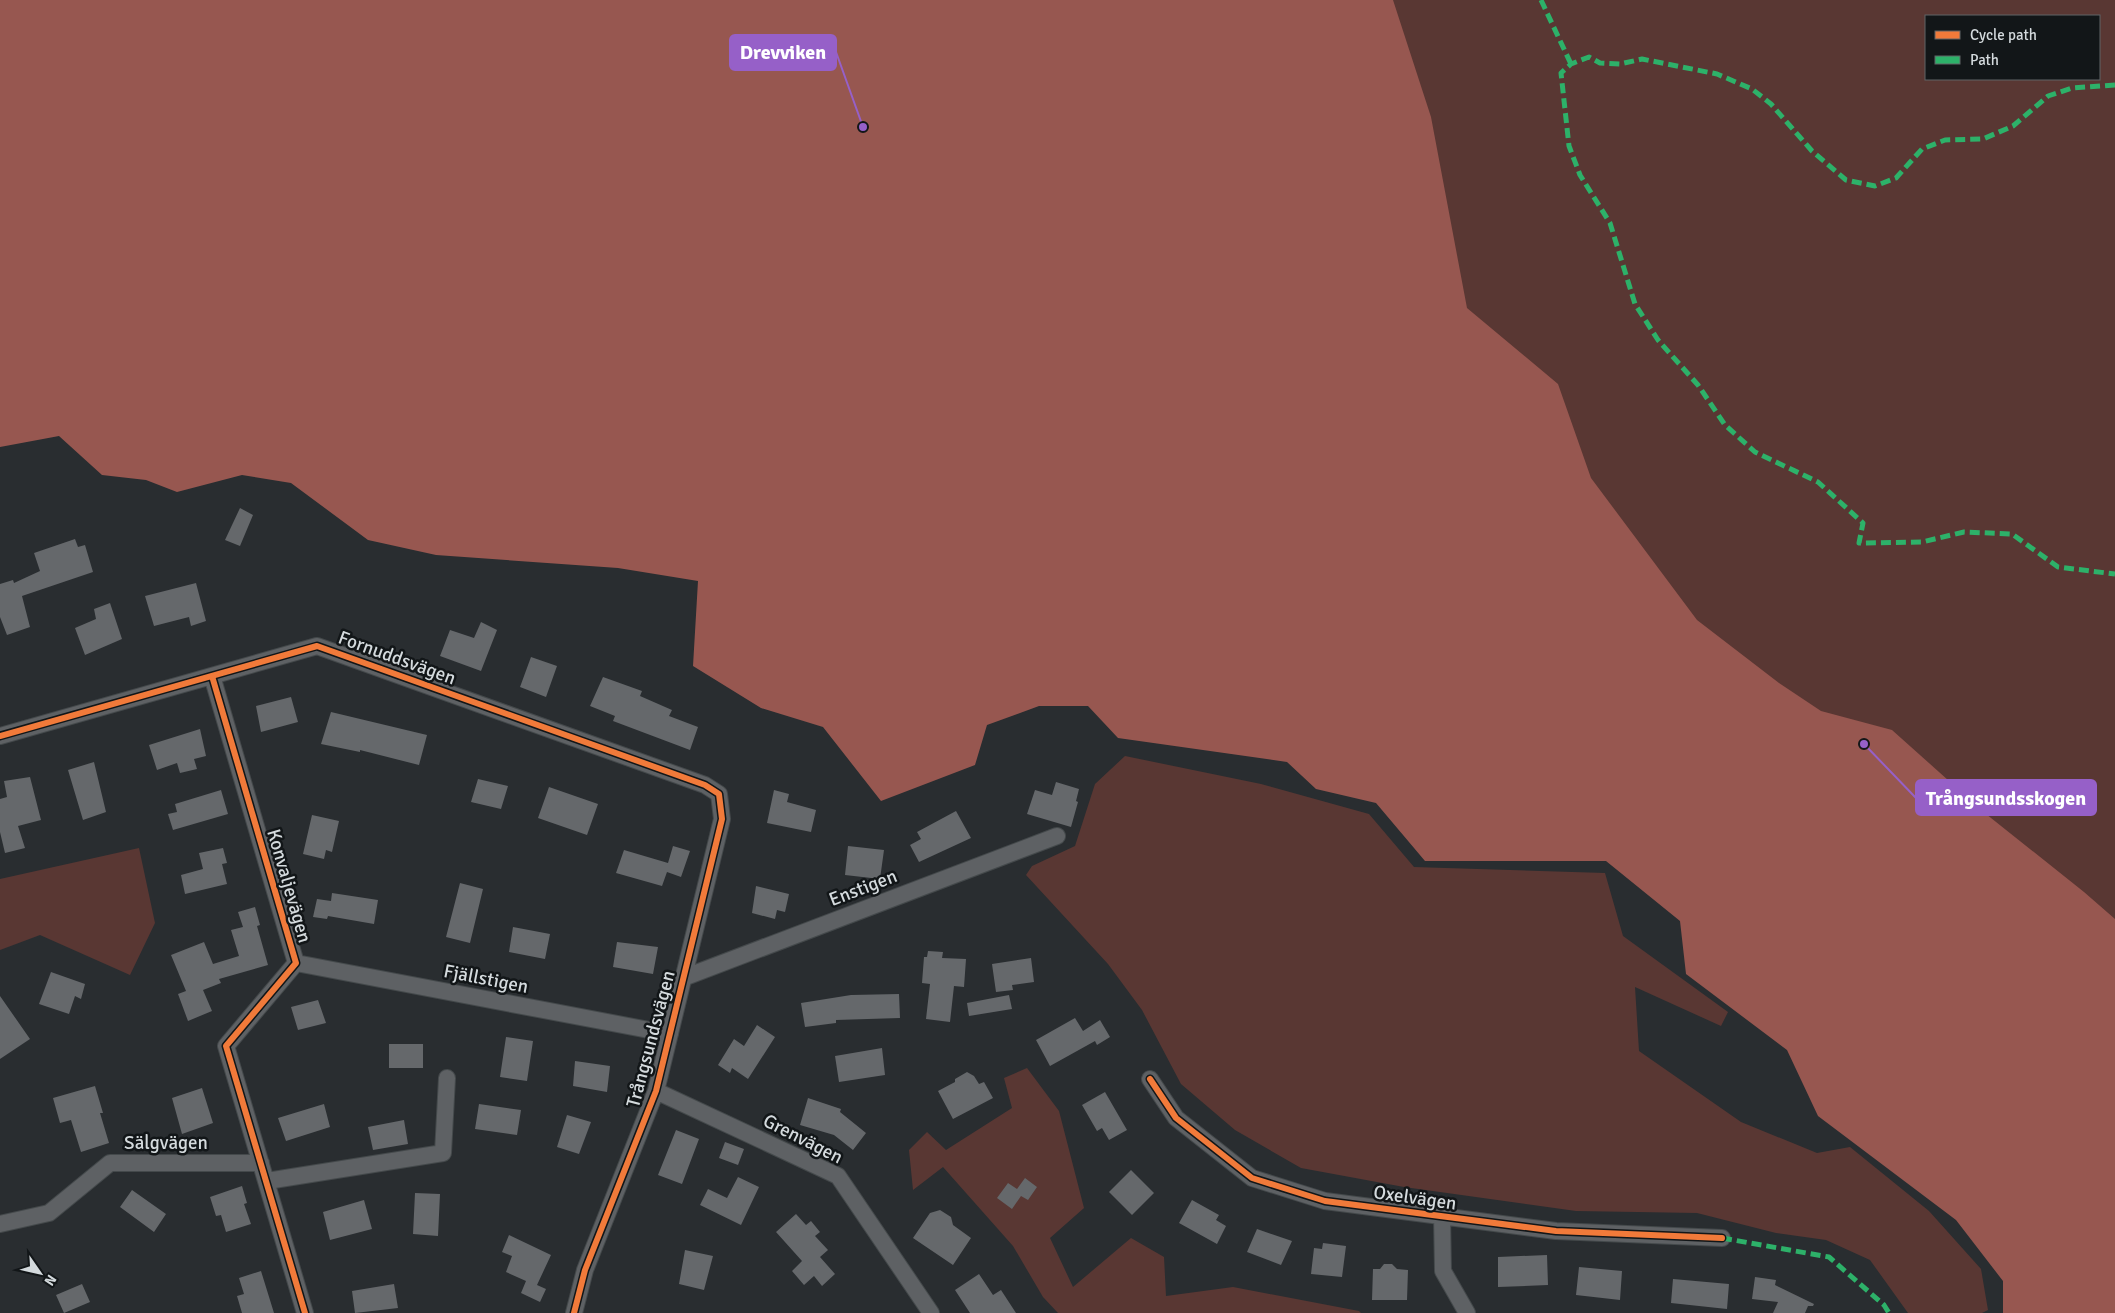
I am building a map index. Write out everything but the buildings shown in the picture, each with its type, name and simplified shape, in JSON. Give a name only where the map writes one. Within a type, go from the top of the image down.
[{"type":"street","name":"Fornuddsvägen","points":[[0,736],[317,646],[696,781],[719,794]]},
{"type":"street","name":"Konvaljevägen","points":[[212,676],[296,963],[226,1046],[305,1313]]},
{"type":"street","name":"Trångsundsvägen","points":[[574,1313],[586,1270],[656,1091],[722,820],[719,794]]},
{"type":"street","name":"Enstigen","points":[[683,978],[1057,836]]},
{"type":"street","name":"Fjällstigen","points":[[296,963],[670,1034]]},
{"type":"street","points":[[267,1181],[443,1152],[447,1078]]},
{"type":"street","name":"Oxelvägen","points":[[1150,1079],[1176,1118],[1252,1178],[1325,1201],[1556,1231],[1722,1238]]},
{"type":"street","name":"Grenvägen","points":[[656,1091],[838,1176],[931,1313]]},
{"type":"street","name":"Sälgvägen","points":[[0,1224],[49,1213],[110,1162],[261,1163]]},
{"type":"street","name":"Oxelvägen","points":[[1442,1216],[1443,1271],[1467,1313]]},
{"type":"shaded area","points":[[0,0],[1393,0],[1431,117],[1467,308],[1558,384],[1591,478],[1697,620],[1779,683],[1821,711],[1892,730],[1986,814],[2115,919],[2115,1313],[2003,1313],[2003,1281],[1956,1220],[1818,1116],[1787,1050],[1686,974],[1680,921],[1606,861],[1425,861],[1376,803],[1316,789],[1287,762],[1118,738],[1088,706],[1039,706],[987,725],[975,765],[881,801],[823,727],[761,708],[693,666],[698,581],[618,568],[436,555],[368,540],[291,483],[242,475],[177,492],[146,480],[102,475],[59,436],[0,447]]},
{"type":"shaded area","points":[[1191,0],[2115,0],[2115,1113],[2008,1047]]},
{"type":"shaded area","points":[[1125,756],[1261,784],[1369,814],[1414,867],[1605,873],[1623,936],[1728,1012],[1721,1026],[1635,987],[1639,1051],[1741,1122],[1817,1153],[1850,1147],[1929,1211],[1981,1269],[1988,1310],[1982,1313],[1908,1313],[1870,1260],[1826,1240],[1776,1233],[1697,1213],[1576,1211],[1404,1187],[1301,1168],[1235,1130],[1181,1084],[1142,1010],[1108,964],[1026,875],[1032,866],[1075,846],[1095,784]]},
{"type":"shaded area","points":[[139,848],[155,923],[130,975],[40,935],[0,950],[0,879]]},
{"type":"shaded area","points":[[1027,1068],[1059,1111],[1084,1208],[1050,1238],[1073,1287],[1131,1238],[1164,1257],[1166,1296],[1233,1287],[1359,1311],[1361,1313],[1058,1313],[1043,1297],[1013,1246],[943,1167],[913,1190],[909,1150],[927,1132],[946,1150],[1012,1108],[1004,1078]]},
{"type":"marked path","points":[[1541,0],[1571,64]]},
{"type":"marked path","points":[[2115,85],[2072,88],[2048,96],[2013,126],[1983,139],[1945,140],[1922,149],[1896,178],[1875,186],[1846,180],[1812,151],[1771,104],[1752,89],[1717,74],[1642,59],[1620,64],[1600,63],[1589,57],[1571,64],[1561,73],[1569,146],[1580,175],[1610,223],[1635,304],[1658,340],[1698,385],[1725,425],[1755,452],[1818,482],[1863,523],[1859,543],[1922,542],[1964,532],[2012,534],[2058,567],[2115,574]]},
{"type":"marked path","points":[[1722,1238],[1829,1257],[1884,1305],[1889,1313]]},
{"type":"cycle path","points":[[0,736],[317,646],[705,785],[719,794],[722,819],[656,1091],[585,1270],[574,1313]]},
{"type":"cycle path","points":[[212,676],[296,963],[226,1046],[305,1313]]},
{"type":"cycle path","points":[[1150,1079],[1176,1118],[1252,1178],[1325,1201],[1556,1231],[1722,1238]]},
{"type":"place","name":"Drevviken","points":[[863,127]]},
{"type":"place","name":"Trångsundsskogen","points":[[1864,744]]}]
